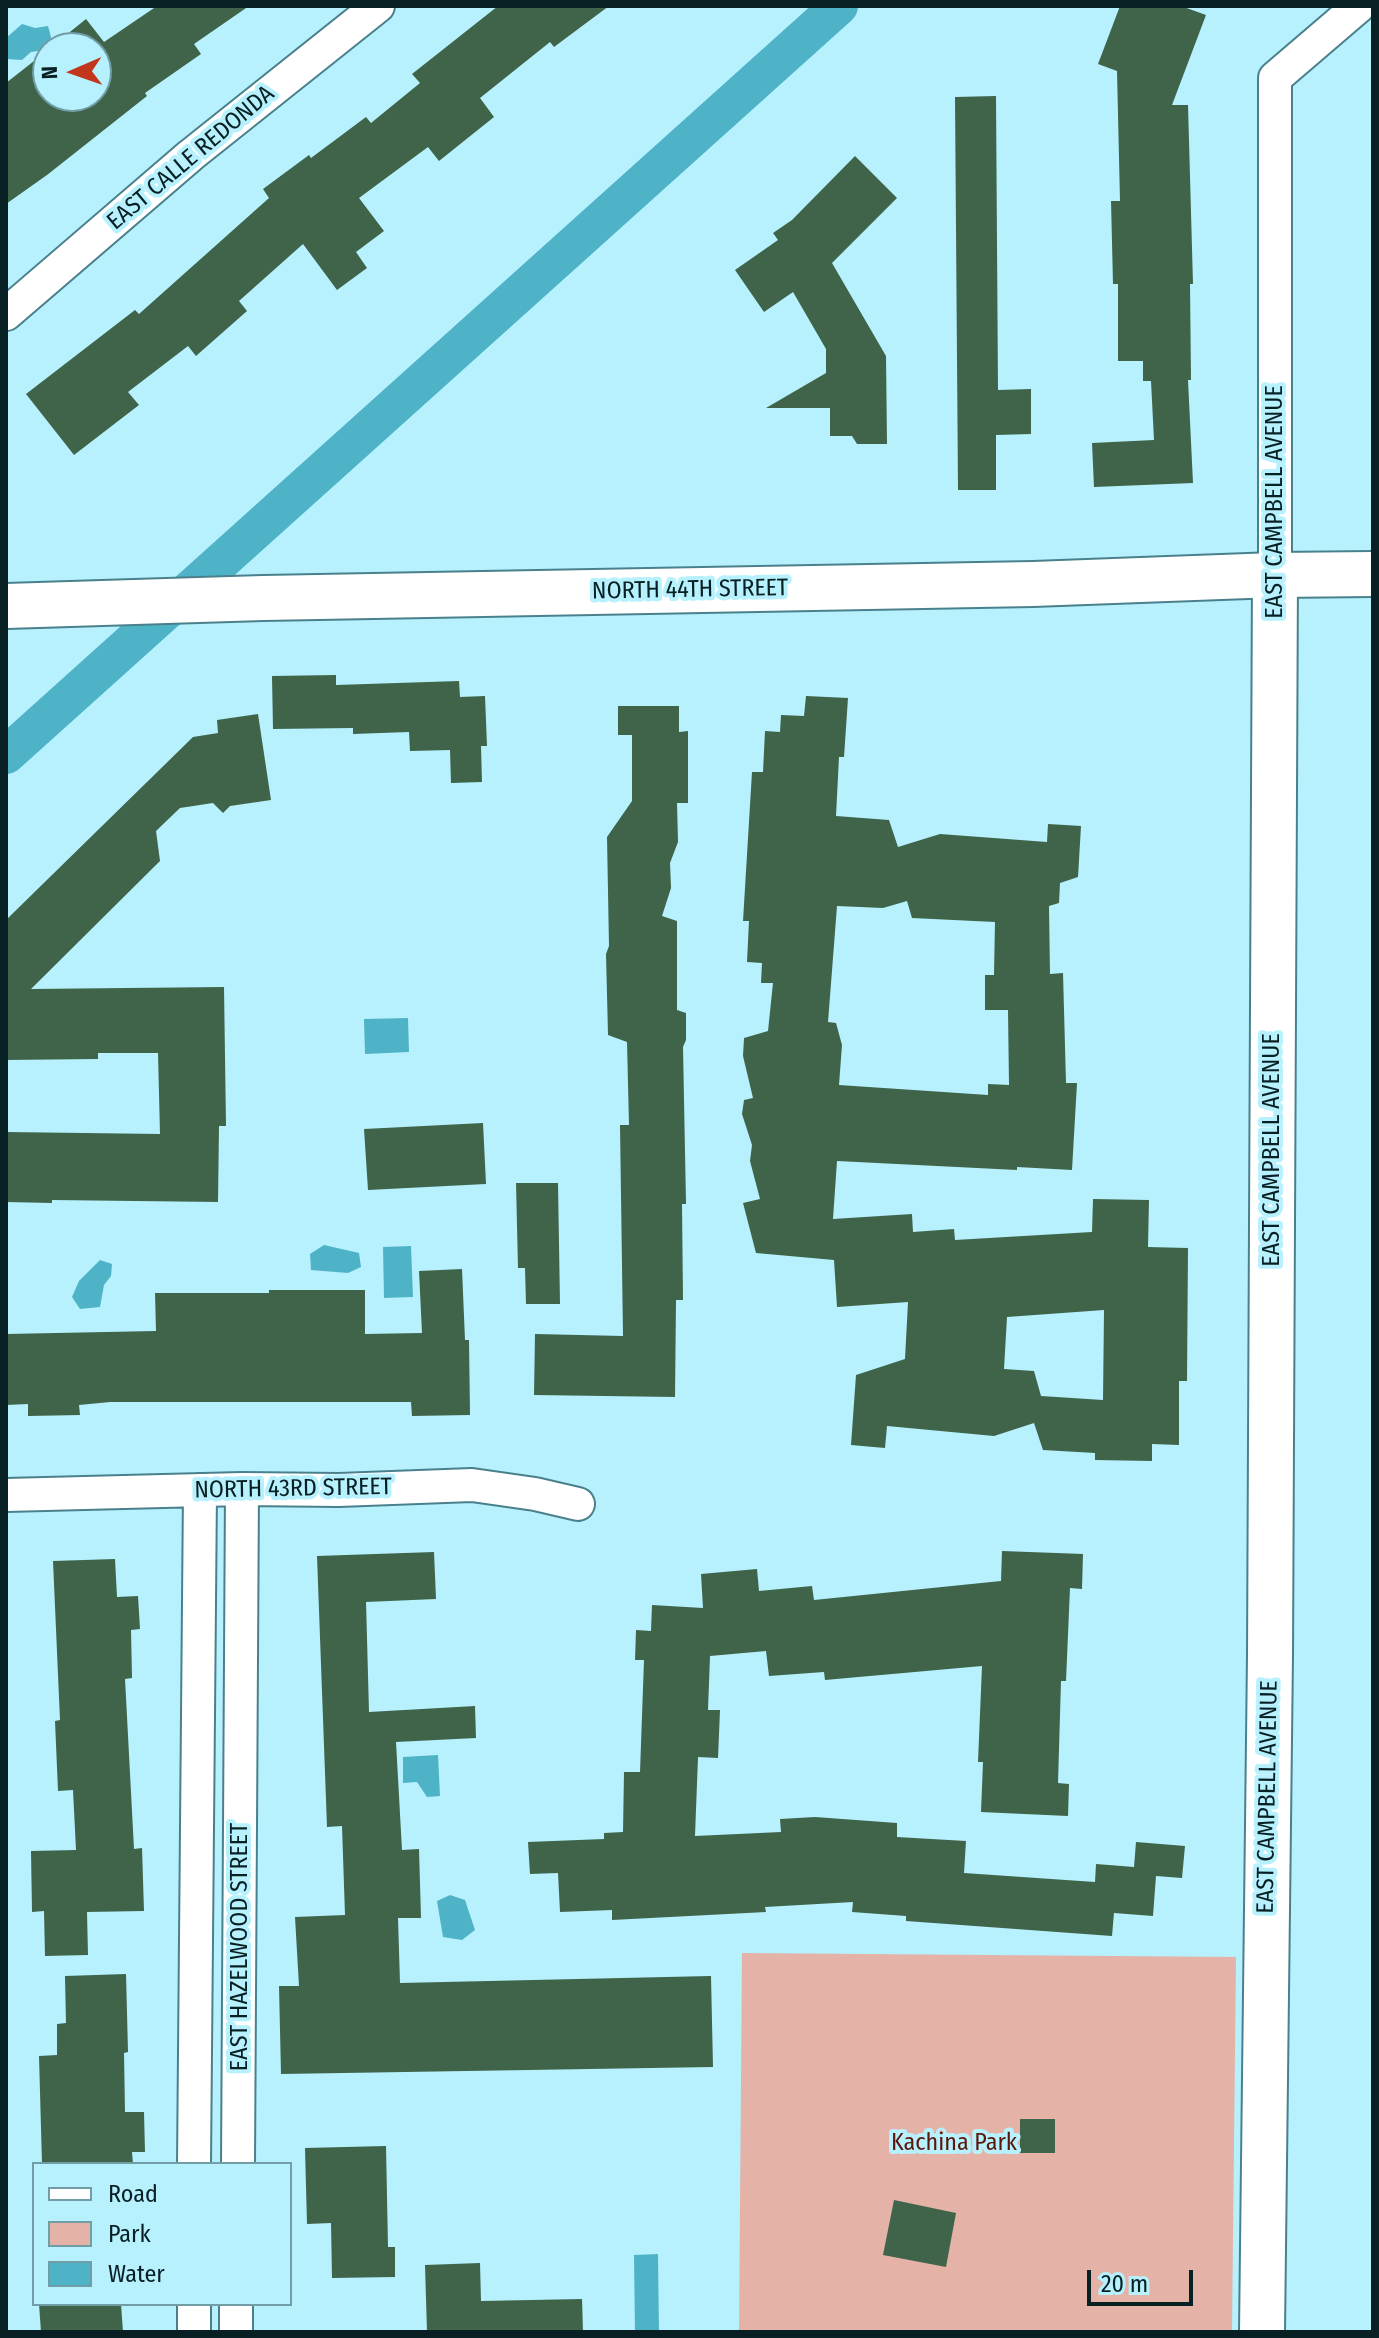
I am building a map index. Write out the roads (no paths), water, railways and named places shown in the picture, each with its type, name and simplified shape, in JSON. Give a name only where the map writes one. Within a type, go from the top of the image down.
[{"type":"street","name":"EAST CALLE REDONDA","points":[[6,314],[191,155],[378,6]]},
{"type":"street","name":"EAST CAMPBELL AVENUE","points":[[1262,2332],[1270,1640],[1275,78],[1359,6]]},
{"type":"street","name":"NORTH 44TH STREET","points":[[6,606],[1373,574]]},
{"type":"street","name":"NORTH 43RD STREET","points":[[6,1495],[472,1485],[578,1504]]},
{"type":"street","name":"EAST HAZELWOOD STREET","points":[[238,2162],[242,1489]]},
{"type":"street","name":"EAST HAZELWOOD STREET","points":[[194,2162],[200,1490]]},
{"type":"street","points":[[196,1731],[242,1731]]},
{"type":"street","points":[[194,2306],[194,2332]]},
{"type":"street","points":[[236,2306],[236,2332]]},
{"type":"water","points":[[22,24],[35,28],[48,26],[50,32],[32,32],[32,52],[22,60],[6,59],[6,38]]},
{"type":"water","points":[[408,1018],[409,1052],[365,1054],[364,1019]]},
{"type":"water","points":[[324,1245],[359,1253],[361,1267],[348,1273],[311,1270],[310,1254]]},
{"type":"water","points":[[411,1246],[413,1297],[384,1298],[383,1247]]},
{"type":"water","points":[[100,1260],[112,1264],[100,1307],[80,1309],[72,1297],[79,1281]]},
{"type":"water","points":[[438,1755],[440,1796],[427,1797],[417,1782],[403,1783],[403,1757]]},
{"type":"water","points":[[450,1895],[465,1900],[475,1930],[462,1940],[443,1937],[437,1901]]},
{"type":"water","points":[[658,2254],[659,2332],[635,2332],[634,2255]]},
{"type":"waterway","points":[[6,755],[839,6]]},
{"type":"park label","name":"Kachina Park","points":[[954,2143]]}]
